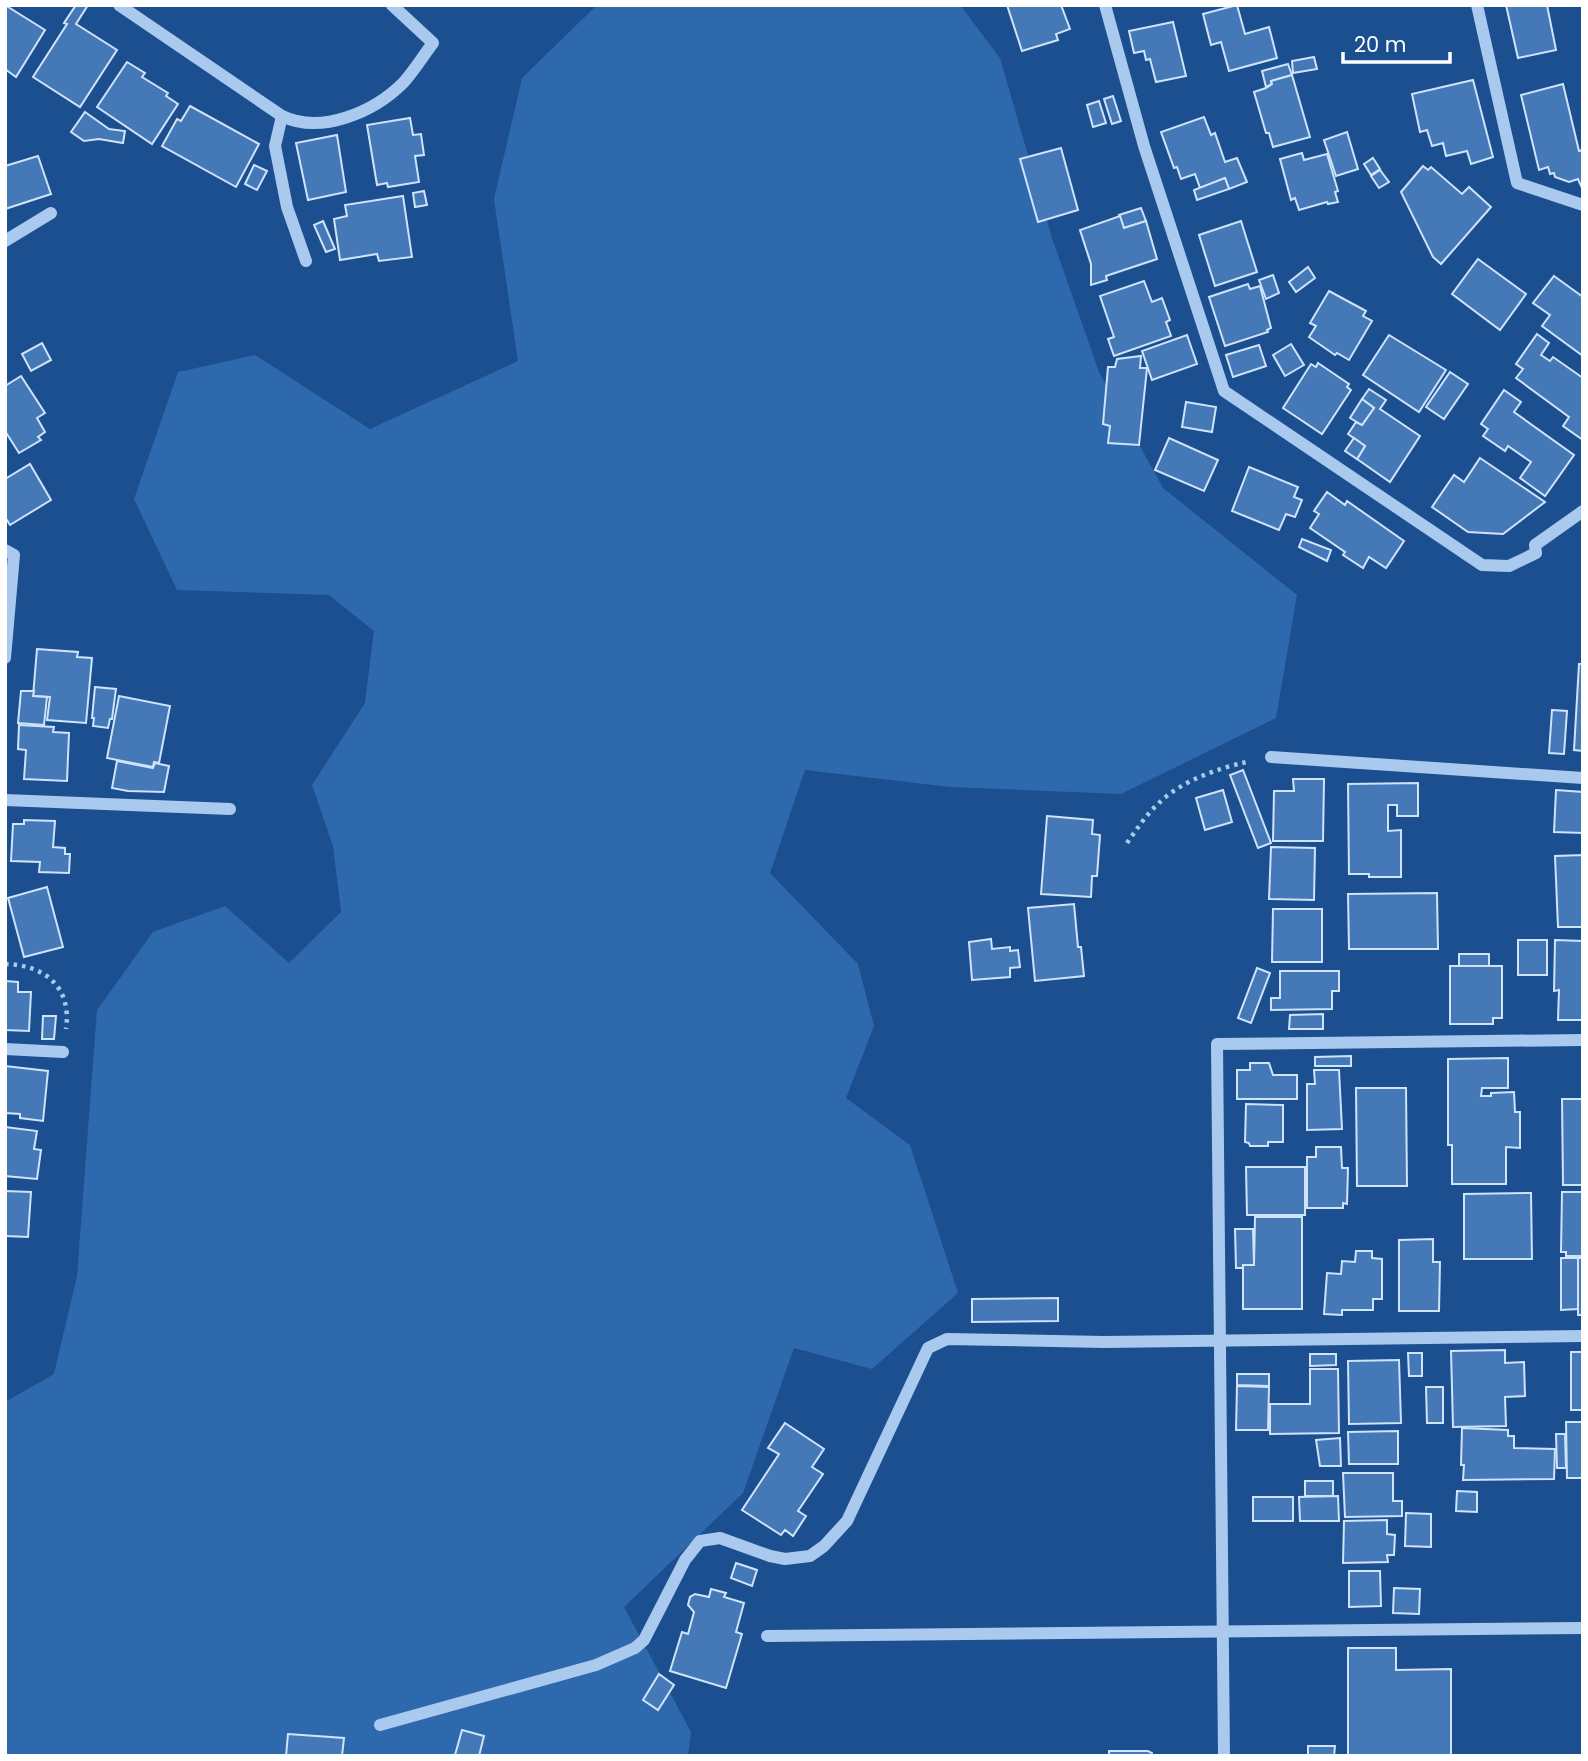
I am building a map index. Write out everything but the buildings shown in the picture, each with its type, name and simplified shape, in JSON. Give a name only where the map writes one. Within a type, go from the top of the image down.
[{"type":"street","points":[[119,5],[282,116],[295,122],[334,121],[373,105],[402,83],[433,43],[392,5]]},
{"type":"street","points":[[1105,5],[1144,146],[1224,391],[1482,565],[1509,566],[1536,553],[1535,545],[1583,511]]},
{"type":"street","points":[[1477,5],[1517,183],[1583,205]]},
{"type":"street","points":[[282,116],[275,146],[287,207],[306,261]]},
{"type":"street","points":[[5,241],[51,213]]},
{"type":"street","points":[[5,550],[13,555],[5,658]]},
{"type":"street","points":[[1270,757],[1583,778]]},
{"type":"street","points":[[5,800],[230,810]]},
{"type":"street","points":[[1224,1756],[1217,1044],[1583,1040]]},
{"type":"street","points":[[5,1049],[63,1052]]},
{"type":"street","points":[[380,1726],[596,1665],[635,1648],[645,1640],[685,1560],[700,1541],[720,1538],[785,1559],[810,1556],[824,1546],[847,1521],[928,1348],[947,1339],[1104,1342],[1583,1335]]},
{"type":"street","points":[[767,1636],[1583,1628]]},
{"type":"path","points":[[1127,843],[1159,802],[1179,788],[1233,765],[1270,757]]},
{"type":"path","points":[[5,964],[18,964],[37,971],[63,992],[68,1013],[63,1052]]},
{"type":"shaded area","points":[[597,5],[960,5],[1000,58],[1052,238],[1099,372],[1163,488],[1297,595],[1276,718],[1121,794],[950,787],[805,770],[770,873],[858,964],[874,1026],[846,1098],[910,1145],[958,1293],[872,1369],[794,1348],[743,1493],[624,1607],[691,1732],[688,1756],[5,1756],[5,1402],[54,1374],[77,1276],[97,1010],[153,932],[225,906],[289,963],[341,912],[333,846],[312,785],[365,703],[374,631],[329,595],[177,590],[134,499],[178,372],[255,355],[370,429],[518,361],[494,199],[522,78]]}]
